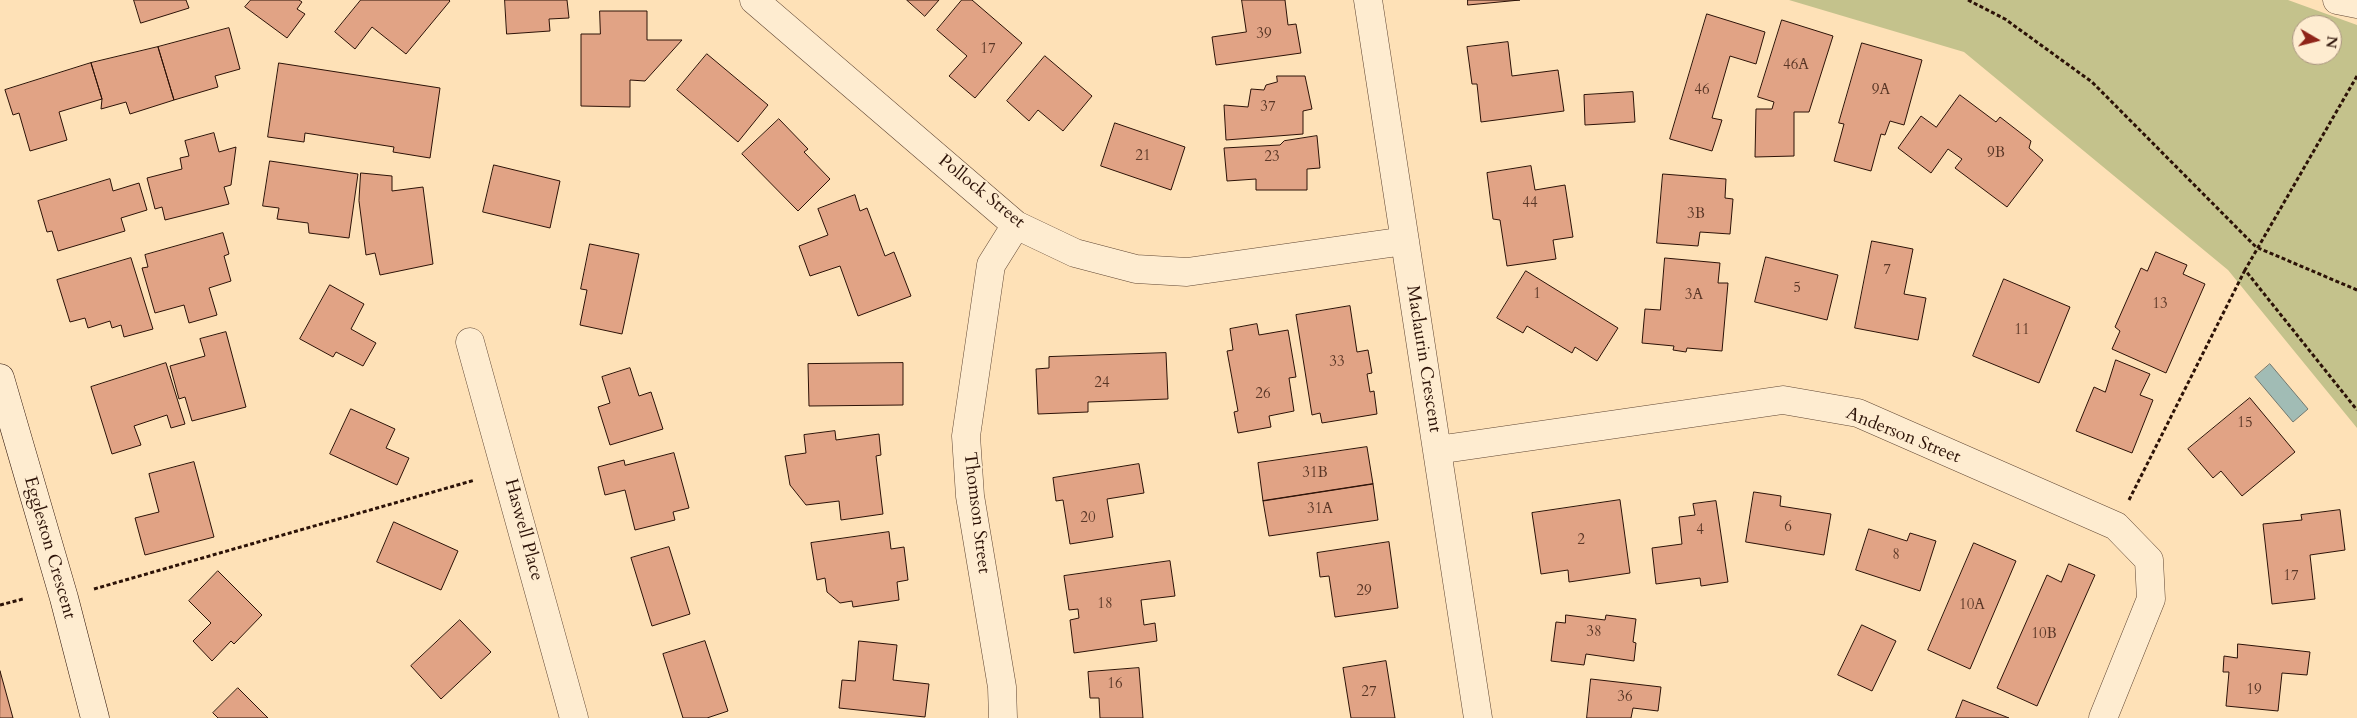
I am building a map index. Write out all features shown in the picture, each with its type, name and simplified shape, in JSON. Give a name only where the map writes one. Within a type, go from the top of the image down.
[{"type":"street","name":"Pollock Street","points":[[754,0],[1016,225],[1075,253],[1136,269],[1187,272],[1405,241]]},
{"type":"street","name":"Maclaurin Crescent","points":[[1368,0],[1478,718]]},
{"type":"street","points":[[2337,0],[2357,4]]},
{"type":"street","name":"Thomson Street","points":[[1003,718],[1002,687],[970,496],[966,436],[991,265],[1016,225]]},
{"type":"street","name":"Haswell Place","points":[[470,342],[574,718]]},
{"type":"street","name":"Eggleston Crescent","points":[[0,378],[64,598],[95,718]]},
{"type":"street","name":"Anderson Street","points":[[1437,450],[1783,400],[1858,413],[2116,526],[2149,560],[2151,599],[2102,718]]},
{"type":"path","points":[[1968,0],[2005,19],[2092,82],[2256,247],[2357,290]]},
{"type":"path","points":[[2116,526],[2256,247],[2357,76]]},
{"type":"path","points":[[2245,270],[2357,410]]},
{"type":"path","points":[[93,590],[507,471]]},
{"type":"path","points":[[0,606],[23,599]]},
{"type":"shaded area","points":[[1789,0],[2288,0],[2329,15],[2292,15],[2292,65],[2342,65],[2342,20],[2357,25],[2357,428],[2228,270],[1964,52]]},
{"type":"water","points":[[2270,364],[2308,409],[2293,422],[2255,377]]},
{"type":"building","points":[[134,0],[186,0],[189,8],[141,23]]},
{"type":"building","points":[[251,0],[299,0],[302,2],[297,9],[305,14],[287,38],[245,7]]},
{"type":"building","points":[[361,0],[450,1],[406,54],[372,27],[355,49],[335,32]]},
{"type":"building","points":[[505,0],[567,0],[569,18],[549,19],[550,31],[507,34]]},
{"type":"building","points":[[907,0],[939,0],[925,16]]},
{"type":"building","points":[[962,0],[972,0],[1022,43],[975,98],[949,76],[967,56],[937,30]]},
{"type":"building","points":[[1242,0],[1285,0],[1288,25],[1296,24],[1301,53],[1216,65],[1212,37],[1246,32]]},
{"type":"building","points":[[1468,0],[1520,0],[1468,5]]},
{"type":"building","points":[[600,11],[647,11],[647,40],[682,40],[645,81],[630,80],[630,107],[581,106],[581,34],[600,34]]},
{"type":"building","points":[[1707,14],[1765,32],[1756,64],[1730,56],[1712,118],[1722,120],[1712,151],[1670,139]]},
{"type":"building","points":[[1782,20],[1833,36],[1809,112],[1794,112],[1794,156],[1755,157],[1756,109],[1772,109],[1774,102],[1758,97]]},
{"type":"building","points":[[229,28],[240,69],[215,76],[218,87],[174,100],[158,47]]},
{"type":"building","points":[[1508,42],[1512,76],[1558,70],[1564,111],[1481,122],[1477,84],[1472,84],[1467,47]]},
{"type":"building","points":[[1862,43],[1922,60],[1904,125],[1890,121],[1885,135],[1881,134],[1871,171],[1834,161],[1844,124],[1839,123]]},
{"type":"building","points":[[158,47],[174,100],[130,114],[126,102],[101,109],[102,99],[91,63]]},
{"type":"building","points":[[707,54],[768,105],[738,142],[677,90]]},
{"type":"building","points":[[1045,56],[1092,96],[1063,131],[1038,110],[1029,121],[1007,101]]},
{"type":"building","points":[[91,63],[102,99],[59,112],[67,140],[30,151],[19,113],[13,115],[5,90]]},
{"type":"building","points":[[279,63],[440,88],[430,158],[393,152],[394,147],[305,133],[304,142],[268,137]]},
{"type":"building","points":[[1277,76],[1305,76],[1312,109],[1303,111],[1303,134],[1226,140],[1224,105],[1248,107],[1251,89],[1264,90],[1266,85],[1277,82]]},
{"type":"building","points":[[1633,92],[1635,122],[1585,125],[1584,95]]},
{"type":"building","points":[[1960,95],[1996,122],[2000,117],[2031,141],[2029,148],[2043,160],[2007,207],[1955,168],[1962,159],[1948,149],[1931,173],[1898,148],[1921,116],[1936,127]]},
{"type":"building","points":[[779,119],[808,149],[804,152],[830,179],[798,211],[742,154]]},
{"type":"building","points":[[1115,123],[1185,147],[1171,190],[1101,166]]},
{"type":"building","points":[[214,133],[219,152],[236,147],[231,185],[224,187],[229,204],[165,220],[162,207],[155,209],[147,178],[182,169],[180,158],[189,156],[185,141]]},
{"type":"building","points":[[1317,136],[1320,168],[1307,169],[1307,190],[1256,190],[1256,179],[1227,181],[1224,148],[1280,145],[1284,141]]},
{"type":"building","points":[[270,161],[358,174],[349,238],[309,233],[308,223],[277,219],[279,208],[263,206]]},
{"type":"building","points":[[494,165],[560,181],[550,228],[483,212]]},
{"type":"building","points":[[1531,166],[1535,190],[1565,185],[1573,237],[1553,240],[1556,259],[1507,266],[1500,220],[1493,219],[1487,173]]},
{"type":"building","points":[[361,173],[392,176],[392,191],[423,187],[433,264],[380,275],[375,253],[366,255],[359,201]]},
{"type":"building","points":[[1663,174],[1726,179],[1725,198],[1733,199],[1730,234],[1700,232],[1698,246],[1657,243]]},
{"type":"building","points":[[110,179],[113,191],[139,183],[147,210],[121,218],[125,231],[58,251],[52,231],[47,232],[38,201]]},
{"type":"building","points":[[855,195],[860,211],[867,208],[885,256],[894,252],[911,296],[858,316],[840,266],[810,276],[799,246],[828,235],[818,209]]},
{"type":"building","points":[[223,233],[229,254],[224,256],[231,281],[209,288],[217,315],[189,323],[184,305],[155,313],[142,268],[148,267],[145,255]]},
{"type":"building","points":[[1872,241],[1913,249],[1904,294],[1926,298],[1918,340],[1855,328]]},
{"type":"building","points":[[590,244],[639,254],[622,334],[580,325],[587,290],[581,289]]},
{"type":"building","points":[[2156,252],[2187,265],[2183,274],[2205,284],[2166,373],[2112,349],[2120,331],[2115,327],[2141,268],[2147,271]]},
{"type":"building","points":[[1766,257],[1838,275],[1827,320],[1755,302]]},
{"type":"building","points":[[131,258],[153,329],[124,337],[121,325],[112,328],[110,321],[88,328],[85,318],[70,322],[57,280]]},
{"type":"building","points":[[1665,258],[1720,263],[1718,283],[1728,283],[1722,351],[1687,348],[1686,352],[1673,350],[1674,346],[1642,343],[1645,309],[1660,310]]},
{"type":"building","points":[[1526,271],[1618,328],[1597,361],[1575,347],[1572,353],[1527,326],[1523,333],[1497,318]]},
{"type":"building","points":[[2004,279],[2070,307],[2039,383],[1973,356]]},
{"type":"building","points":[[330,285],[364,304],[351,329],[376,343],[363,366],[336,352],[333,357],[300,339]]},
{"type":"building","points":[[1350,306],[1357,352],[1368,350],[1372,373],[1367,374],[1370,392],[1374,391],[1377,414],[1322,423],[1320,413],[1312,415],[1296,315]]},
{"type":"building","points":[[1257,324],[1259,335],[1288,330],[1296,377],[1289,378],[1294,411],[1269,416],[1271,427],[1238,433],[1234,412],[1238,411],[1227,351],[1233,350],[1230,329]]},
{"type":"building","points":[[226,332],[246,407],[192,421],[185,397],[179,399],[170,366],[205,356],[200,339]]},
{"type":"building","points":[[1166,353],[1168,399],[1088,402],[1088,412],[1038,414],[1036,369],[1049,368],[1049,357]]},
{"type":"building","points":[[2116,360],[2150,374],[2140,395],[2153,400],[2132,453],[2076,431],[2094,387],[2105,392]]},
{"type":"building","points":[[166,363],[185,424],[171,428],[167,415],[134,426],[141,445],[112,454],[91,387]]},
{"type":"building","points":[[903,363],[903,405],[809,406],[808,364]]},
{"type":"building","points":[[630,368],[639,396],[651,392],[663,429],[610,445],[598,407],[610,403],[602,377]]},
{"type":"building","points":[[2250,398],[2295,452],[2242,496],[2221,471],[2213,478],[2188,449]]},
{"type":"building","points":[[351,409],[395,429],[386,448],[409,458],[397,485],[330,454]]},
{"type":"building","points":[[835,431],[836,440],[879,434],[881,455],[876,456],[883,514],[841,520],[839,501],[806,505],[790,485],[785,456],[806,453],[804,435]]},
{"type":"building","points":[[1367,447],[1373,484],[1263,501],[1258,463]]},
{"type":"building","points":[[674,453],[689,508],[673,512],[675,520],[635,530],[625,490],[605,495],[598,467],[624,460],[625,465]]},
{"type":"building","points":[[194,462],[214,537],[145,555],[135,518],[159,512],[149,474]]},
{"type":"building","points":[[1139,464],[1144,493],[1107,499],[1113,537],[1070,544],[1063,500],[1056,501],[1053,478]]},
{"type":"building","points":[[1373,484],[1378,520],[1269,536],[1263,501]]},
{"type":"building","points":[[1754,492],[1781,496],[1780,506],[1831,514],[1824,555],[1746,542]]},
{"type":"building","points":[[1620,500],[1630,573],[1569,582],[1568,570],[1541,574],[1532,513]]},
{"type":"building","points":[[1716,501],[1728,582],[1701,586],[1700,578],[1656,584],[1652,548],[1682,544],[1679,517],[1695,515],[1693,504]]},
{"type":"building","points":[[2340,510],[2345,550],[2310,555],[2315,599],[2272,604],[2263,524],[2302,520],[2301,515]]},
{"type":"building","points":[[394,522],[458,551],[441,590],[377,562]]},
{"type":"building","points":[[1869,529],[1907,541],[1910,533],[1936,541],[1920,591],[1856,570]]},
{"type":"building","points":[[889,532],[891,549],[904,547],[908,580],[897,582],[899,600],[853,607],[852,601],[840,603],[827,592],[825,578],[817,580],[811,543]]},
{"type":"building","points":[[1389,542],[1398,608],[1335,617],[1329,576],[1320,577],[1317,553]]},
{"type":"building","points":[[1974,543],[2016,561],[1970,669],[1928,650]]},
{"type":"building","points":[[669,547],[690,614],[652,626],[631,558]]},
{"type":"building","points":[[1170,561],[1175,596],[1141,600],[1144,625],[1155,623],[1157,641],[1074,653],[1070,620],[1079,618],[1078,609],[1069,610],[1064,576]]},
{"type":"building","points":[[2069,564],[2095,575],[2037,706],[1997,688],[2047,575],[2061,582]]},
{"type":"building","points":[[218,571],[262,615],[234,644],[231,641],[212,661],[193,641],[211,623],[189,601]]},
{"type":"building","points":[[1566,615],[1605,620],[1606,615],[1636,619],[1633,642],[1636,643],[1634,661],[1586,654],[1584,665],[1551,661],[1556,622],[1565,623]]},
{"type":"building","points":[[460,620],[491,652],[441,699],[411,666]]},
{"type":"building","points":[[1862,625],[1896,641],[1872,691],[1838,675]]},
{"type":"building","points":[[705,641],[728,711],[707,718],[683,718],[663,654]]},
{"type":"building","points":[[859,641],[897,645],[893,680],[929,684],[925,717],[839,708],[842,680],[855,681]]},
{"type":"building","points":[[2238,644],[2310,652],[2307,675],[2282,673],[2278,711],[2226,706],[2229,672],[2223,672],[2224,656],[2237,658]]},
{"type":"building","points":[[1386,661],[1395,718],[1351,718],[1343,668]]},
{"type":"building","points":[[1139,668],[1143,718],[1100,718],[1099,698],[1090,698],[1088,672]]},
{"type":"building","points":[[0,671],[13,718],[0,718]]},
{"type":"building","points":[[1591,679],[1661,687],[1658,711],[1633,708],[1631,718],[1587,718]]},
{"type":"building","points":[[238,688],[268,718],[218,718],[213,713]]},
{"type":"building","points":[[1963,700],[2009,718],[1956,718]]}]
